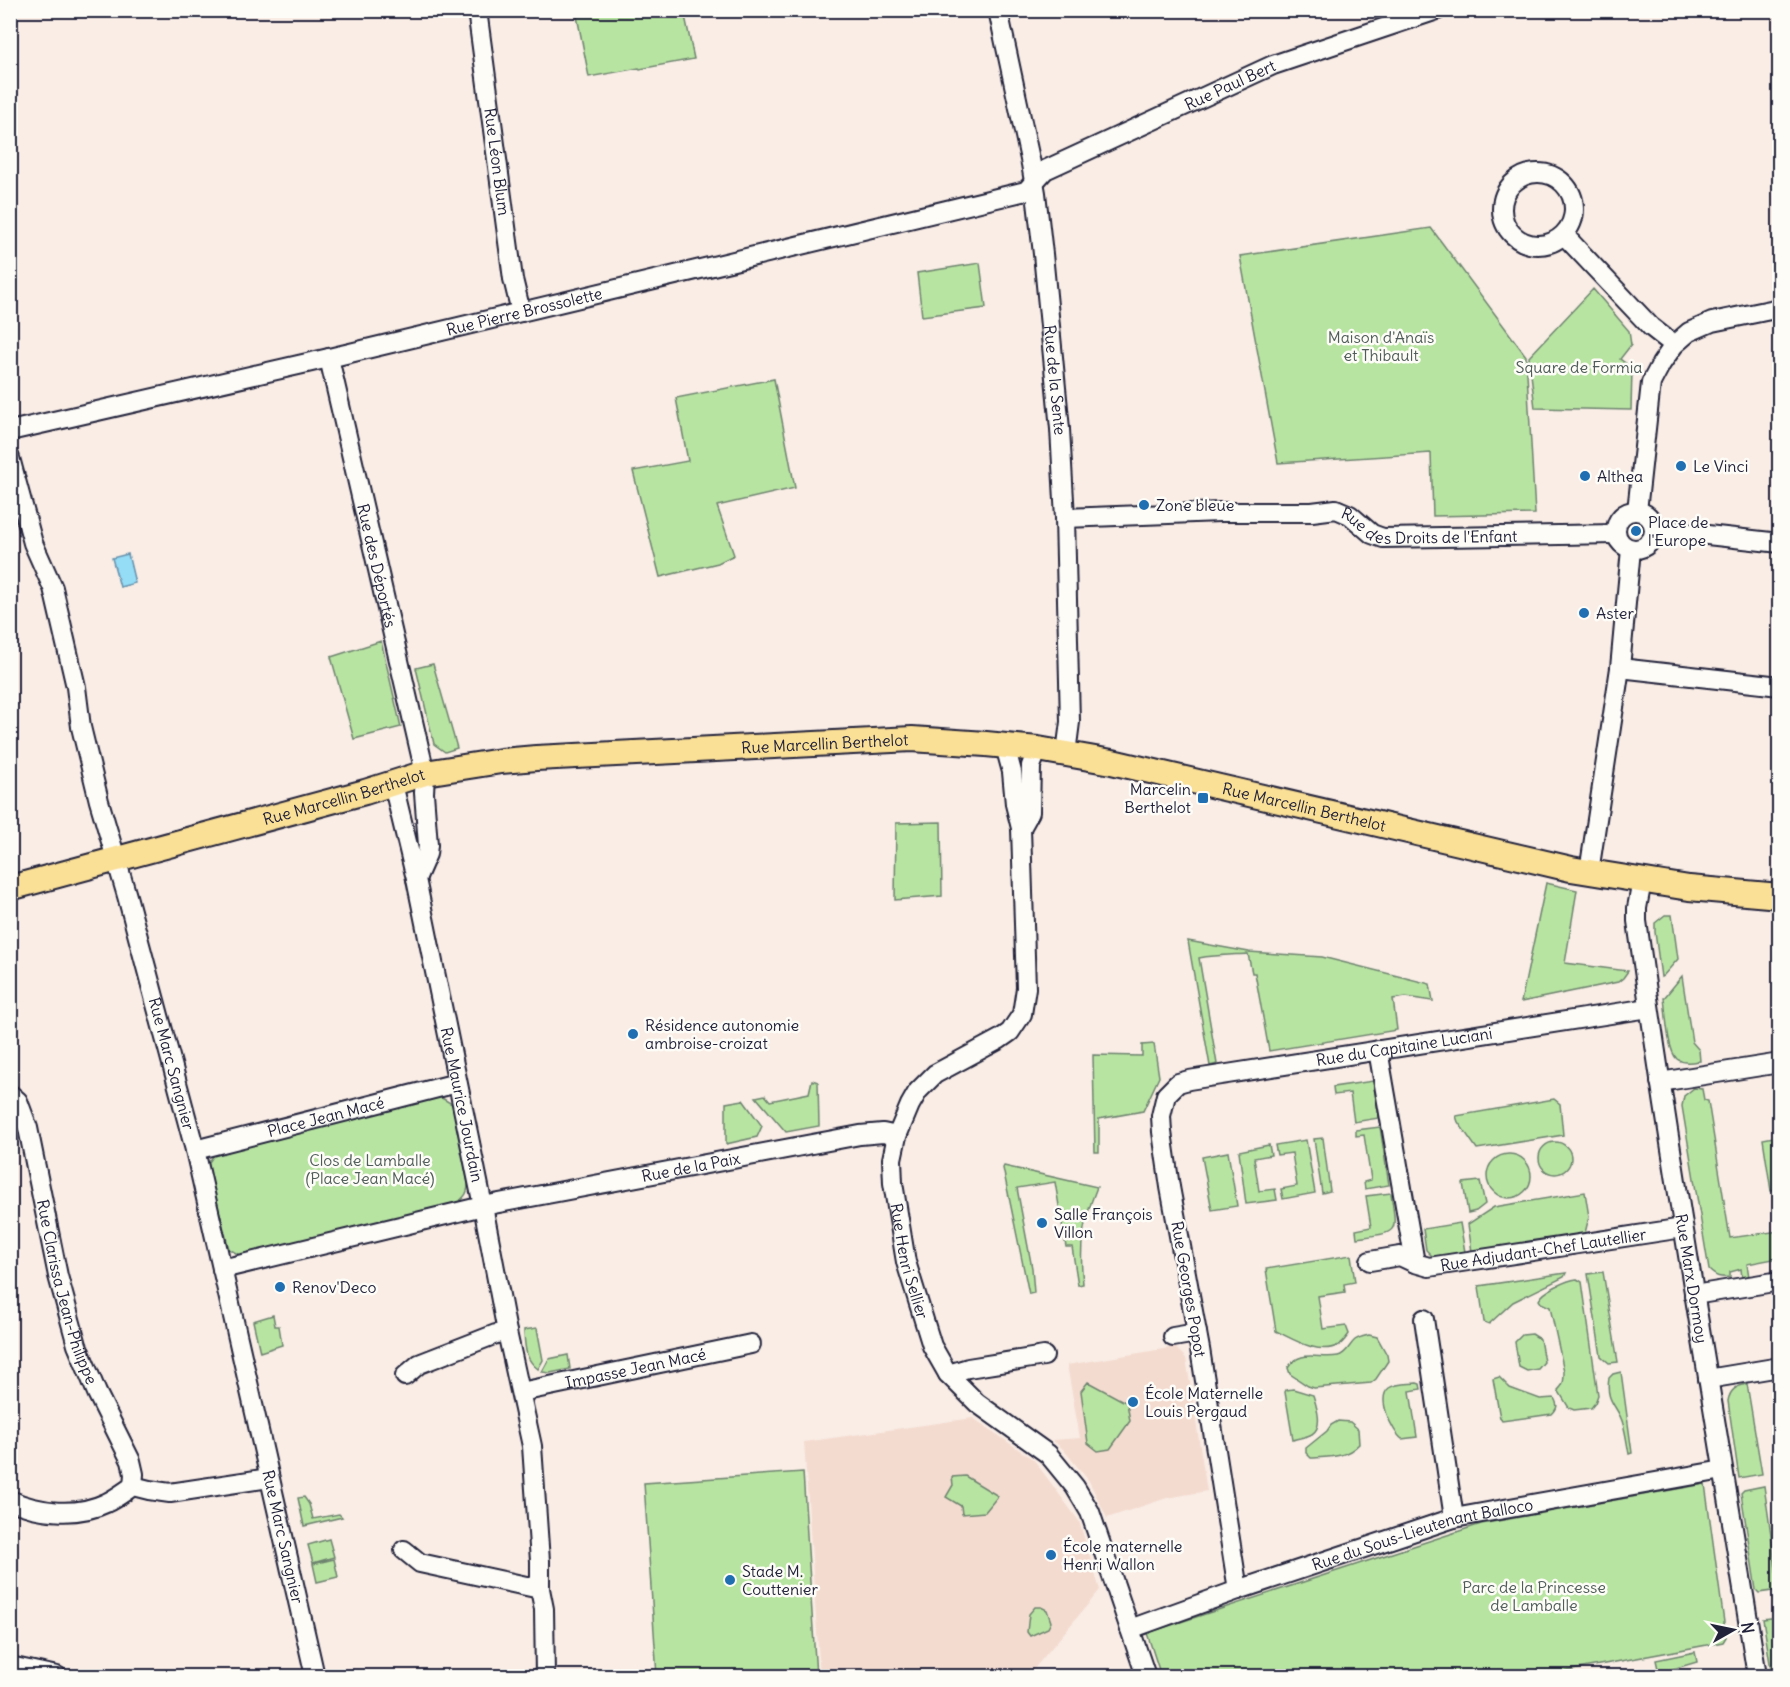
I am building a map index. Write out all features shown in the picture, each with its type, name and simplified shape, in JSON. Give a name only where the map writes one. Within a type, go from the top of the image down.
[{"type":"main road","name":"Rue Marcellin Berthelot","points":[[10,888],[393,784],[425,773],[536,758],[912,740],[1005,746],[1066,753],[1589,872],[1689,888],[1779,896]]},
{"type":"street","name":"Rue Léon Blum","points":[[477,10],[513,279],[521,312]]},
{"type":"street","name":"Rue de la Sente","points":[[998,10],[1034,181],[1059,417],[1065,518],[1070,722],[1066,753]]},
{"type":"street","name":"Rue Paul Bert","points":[[1034,181],[1045,170],[1273,65],[1437,10]]},
{"type":"street","name":"Rue Pierre Brossolette","points":[[10,431],[329,358],[1026,191],[1034,181]]},
{"type":"street","points":[[1564,235],[1652,327],[1674,345]]},
{"type":"street","points":[[1637,512],[1651,383],[1674,345],[1689,332],[1712,322],[1779,308]]},
{"type":"street","name":"Rue des Déportés","points":[[329,358],[425,773]]},
{"type":"street","name":"Rue Marc Sangnier","points":[[10,458],[33,543],[53,588],[76,687],[81,727],[195,1150],[315,1677]]},
{"type":"street","name":"Rue des Droits de l'Enfant","points":[[1065,518],[1220,512],[1312,512],[1336,509],[1350,515],[1372,534],[1383,538],[1616,534]]},
{"type":"street","points":[[1637,512],[1643,513],[1651,521],[1654,532],[1643,548],[1631,549],[1621,544],[1616,528],[1621,517],[1637,512]]},
{"type":"street","points":[[1654,532],[1671,531],[1779,543]]},
{"type":"street","points":[[1589,872],[1620,668],[1631,549]]},
{"type":"street","points":[[1620,668],[1779,686]]},
{"type":"street","name":"Rue Henri Sellier","points":[[1005,746],[1012,772],[1015,804],[1021,828],[1025,1002],[1017,1024],[1000,1039],[935,1074],[918,1091],[910,1105],[897,1136],[892,1159],[902,1242],[932,1346],[948,1374],[977,1403],[1048,1454],[1075,1487],[1090,1512],[1146,1677]]},
{"type":"street","name":"Rue Henri Sellier","points":[[1021,828],[1030,812],[1031,766],[1038,749]]},
{"type":"street","points":[[416,879],[427,854],[428,845],[424,793],[425,773]]},
{"type":"street","name":"Rue Maurice Jourdain","points":[[393,784],[416,879],[532,1446],[540,1589],[544,1610],[545,1677]]},
{"type":"street","name":"Rue Marx Dormoy","points":[[1642,881],[1637,921],[1649,1008],[1757,1677]]},
{"type":"street","name":"Rue du Capitaine Luciani","points":[[1166,1095],[1178,1083],[1189,1080],[1649,1008]]},
{"type":"street","points":[[1378,1050],[1410,1247],[1415,1263]]},
{"type":"street","points":[[1660,1082],[1779,1063]]},
{"type":"street","name":"Place Jean Macé","points":[[195,1150],[457,1083]]},
{"type":"street","name":"Rue Clarissa Jean-Philippe","points":[[10,1094],[18,1101],[28,1128],[58,1276],[77,1345],[97,1393],[131,1461],[134,1474],[133,1486]]},
{"type":"street","name":"Rue Georges Popot","points":[[1166,1095],[1161,1116],[1162,1132],[1238,1590]]},
{"type":"street","name":"Rue de la Paix","points":[[483,1206],[860,1135],[883,1132],[897,1136]]},
{"type":"street","points":[[222,1269],[483,1206]]},
{"type":"street","name":"Rue Adjudant-Chef Lautellier","points":[[1370,1261],[1400,1256],[1429,1268],[1683,1228]]},
{"type":"street","points":[[1694,1295],[1779,1281]]},
{"type":"street","points":[[1424,1319],[1454,1518]]},
{"type":"street","points":[[405,1376],[419,1364],[496,1334],[507,1332]]},
{"type":"street","points":[[1173,1338],[1197,1333]]},
{"type":"street","name":"Impasse Jean Macé","points":[[521,1392],[751,1344]]},
{"type":"street","points":[[948,1374],[968,1368],[1044,1356]]},
{"type":"street","points":[[1708,1379],[1779,1367]]},
{"type":"street","name":"Rue du Sous-Lieutenant Balloco","points":[[1130,1629],[1238,1590],[1454,1518],[1723,1470]]},
{"type":"street","points":[[10,1500],[33,1508],[72,1511],[100,1506],[133,1486],[170,1493],[269,1478]]},
{"type":"street","points":[[404,1550],[420,1563],[540,1589]]},
{"type":"street","points":[[10,1666],[57,1677]]},
{"type":"shaded area","name":"École Maternelle Louis Pergaud","points":[[1175,1347],[1186,1358],[1207,1491],[1167,1498],[1107,1518],[1089,1481],[1063,1449],[1052,1440],[1080,1438],[1067,1365]]},
{"type":"shaded area","points":[[973,1418],[1034,1460],[1079,1521],[1100,1590],[1028,1676],[820,1676],[804,1442]]},
{"type":"green space","points":[[643,10],[684,11],[694,59],[589,77],[576,11],[630,11],[631,13]]},
{"type":"green space","name":"Maison d'Anaïs et Thibault","points":[[1431,228],[1526,356],[1535,514],[1433,516],[1431,453],[1278,463],[1240,256]]},
{"type":"green space","points":[[980,263],[986,308],[922,316],[917,273]]},
{"type":"green space","name":"Square de Formia","points":[[1593,289],[1629,331],[1631,345],[1620,359],[1632,368],[1631,410],[1535,408],[1529,357]]},
{"type":"green space","points":[[774,379],[795,488],[717,506],[734,555],[718,563],[660,577],[633,471],[688,461],[676,398]]},
{"type":"green space","points":[[381,641],[401,727],[354,739],[331,657]]},
{"type":"green space","points":[[433,664],[457,748],[445,752],[434,744],[416,668]]},
{"type":"green space","points":[[941,822],[942,896],[895,900],[896,823]]},
{"type":"green space","points":[[1546,883],[1577,890],[1565,963],[1628,971],[1618,982],[1521,1002]]},
{"type":"green space","points":[[1665,915],[1672,915],[1678,959],[1661,977],[1655,923]]},
{"type":"green space","points":[[1188,941],[1249,952],[1322,957],[1430,984],[1433,1001],[1406,997],[1393,999],[1397,1030],[1269,1051],[1255,973],[1252,973],[1248,954],[1199,958],[1217,1064],[1210,1066]]},
{"type":"green space","points":[[1682,976],[1692,1042],[1699,1050],[1700,1061],[1686,1062],[1677,1059],[1669,1039],[1664,998]]},
{"type":"green space","points":[[1154,1044],[1159,1077],[1143,1111],[1099,1119],[1099,1152],[1095,1152],[1093,1055],[1142,1056],[1142,1045]]},
{"type":"green space","points":[[812,1080],[818,1082],[819,1126],[786,1132],[756,1097],[765,1095],[770,1101],[809,1093]]},
{"type":"green space","points":[[1373,1081],[1379,1118],[1354,1122],[1350,1093],[1334,1095],[1333,1087]]},
{"type":"green space","points":[[1694,1088],[1702,1089],[1704,1100],[1708,1101],[1730,1238],[1779,1231],[1779,1258],[1747,1264],[1749,1277],[1742,1278],[1741,1269],[1730,1272],[1730,1277],[1716,1276],[1709,1270],[1682,1106],[1684,1096]]},
{"type":"green space","name":"Clos de Lamballe (Place Jean Macé)","points":[[440,1097],[452,1104],[455,1112],[468,1183],[466,1194],[458,1202],[247,1256],[241,1256],[229,1249],[208,1168],[214,1155]]},
{"type":"green space","points":[[1554,1099],[1560,1104],[1563,1135],[1477,1149],[1456,1116]]},
{"type":"green space","points":[[743,1100],[762,1126],[757,1137],[726,1144],[726,1103]]},
{"type":"green space","points":[[1380,1127],[1389,1185],[1365,1189],[1364,1182],[1371,1180],[1364,1135],[1356,1136],[1356,1130]]},
{"type":"green space","points":[[1779,1136],[1779,1190],[1771,1191],[1763,1139]]},
{"type":"green space","points":[[1323,1138],[1330,1191],[1322,1193],[1314,1139]]},
{"type":"green space","points":[[1306,1140],[1315,1193],[1283,1199],[1281,1189],[1297,1186],[1292,1153],[1277,1155],[1275,1145]]},
{"type":"green space","points":[[1555,1142],[1567,1146],[1571,1158],[1567,1170],[1555,1174],[1543,1170],[1539,1158],[1543,1146]]},
{"type":"green space","points":[[1269,1145],[1271,1155],[1254,1158],[1259,1191],[1275,1189],[1277,1200],[1246,1204],[1239,1151]]},
{"type":"green space","points":[[1228,1152],[1237,1206],[1212,1210],[1202,1157]]},
{"type":"green space","points":[[1509,1154],[1524,1161],[1531,1176],[1524,1191],[1509,1198],[1494,1191],[1487,1176],[1494,1161]]},
{"type":"green space","points":[[1004,1166],[1097,1187],[1083,1235],[1081,1258],[1083,1284],[1078,1285],[1072,1247],[1066,1247],[1055,1182],[1017,1188],[1032,1268],[1034,1293],[1029,1294]]},
{"type":"green space","points":[[1480,1181],[1485,1204],[1476,1211],[1468,1213],[1463,1183]]},
{"type":"green space","points":[[1585,1192],[1589,1217],[1585,1233],[1472,1252],[1468,1224],[1494,1207]]},
{"type":"green space","points":[[1391,1193],[1394,1217],[1392,1229],[1381,1234],[1357,1238],[1356,1230],[1371,1227],[1366,1196]]},
{"type":"green space","points":[[1460,1223],[1465,1252],[1433,1257],[1426,1250],[1423,1229]]},
{"type":"green space","points":[[1351,1255],[1355,1282],[1344,1284],[1345,1292],[1318,1296],[1323,1329],[1346,1326],[1349,1334],[1343,1342],[1331,1348],[1315,1348],[1276,1331],[1266,1269]]},
{"type":"green space","points":[[1603,1272],[1618,1362],[1609,1363],[1601,1356],[1588,1274]]},
{"type":"green space","points":[[1566,1273],[1564,1277],[1513,1302],[1489,1324],[1484,1322],[1479,1286]]},
{"type":"green space","points":[[1577,1279],[1582,1282],[1598,1395],[1591,1408],[1574,1410],[1569,1408],[1558,1390],[1563,1384],[1564,1371],[1550,1307],[1539,1300],[1556,1286]]},
{"type":"green space","points":[[273,1315],[275,1326],[279,1326],[282,1345],[260,1352],[253,1321]]},
{"type":"green space","points":[[537,1328],[543,1360],[538,1369],[528,1357],[524,1332],[524,1330]]},
{"type":"green space","points":[[1532,1334],[1540,1339],[1544,1362],[1538,1369],[1527,1371],[1519,1367],[1515,1342],[1522,1335]]},
{"type":"green space","points":[[1369,1335],[1377,1337],[1388,1361],[1371,1383],[1314,1388],[1290,1374],[1288,1368],[1298,1358],[1338,1356],[1346,1351],[1355,1340]]},
{"type":"green space","points":[[568,1355],[570,1369],[550,1373],[542,1372],[549,1359]]},
{"type":"green space","points":[[1621,1372],[1632,1453],[1629,1454],[1623,1424],[1610,1399],[1608,1386],[1609,1378]]},
{"type":"green space","points":[[1499,1377],[1510,1388],[1540,1399],[1554,1398],[1557,1405],[1555,1410],[1552,1414],[1502,1421],[1493,1379]]},
{"type":"green space","points":[[1088,1382],[1127,1403],[1130,1421],[1110,1449],[1098,1451],[1088,1443],[1081,1391]]},
{"type":"green space","points":[[1420,1384],[1421,1389],[1410,1391],[1417,1437],[1402,1439],[1387,1414],[1385,1393],[1395,1385]]},
{"type":"green space","points":[[1747,1384],[1762,1474],[1739,1478],[1728,1401],[1734,1389]]},
{"type":"green space","points":[[1293,1389],[1313,1395],[1318,1426],[1312,1434],[1293,1440],[1285,1392]]},
{"type":"green space","points":[[1338,1421],[1350,1422],[1358,1429],[1359,1444],[1343,1454],[1311,1458],[1306,1453],[1306,1448]]},
{"type":"green space","name":"Stade M. Couttenier","points":[[803,1472],[816,1676],[657,1676],[644,1483]]},
{"type":"green space","points":[[965,1476],[998,1496],[985,1512],[962,1514],[961,1506],[946,1497],[953,1485],[952,1477]]},
{"type":"green space","name":"Parc de la Princesse de Lamballe","points":[[1705,1484],[1726,1637],[1723,1642],[1540,1676],[1161,1676],[1147,1633],[1481,1524]]},
{"type":"green space","points":[[1764,1486],[1779,1590],[1759,1593],[1756,1590],[1741,1493],[1744,1490]]},
{"type":"green space","points":[[304,1497],[309,1504],[313,1519],[339,1514],[342,1517],[304,1526],[298,1498]]},
{"type":"green space","points":[[329,1539],[334,1557],[313,1563],[308,1545]]},
{"type":"green space","points":[[334,1559],[338,1577],[317,1582],[313,1564]]},
{"type":"green space","points":[[1035,1607],[1047,1610],[1051,1622],[1048,1628],[1030,1636],[1027,1632],[1029,1614]]},
{"type":"green space","points":[[1779,1617],[1779,1676],[1772,1676],[1763,1619]]},
{"type":"green space","points":[[1695,1652],[1697,1662],[1659,1673],[1656,1660]]},
{"type":"water","points":[[128,554],[135,583],[120,587],[112,558]]},
{"type":"place","name":"Le Vinci","points":[[1681,466]]},
{"type":"place","name":"Althea","points":[[1585,476]]},
{"type":"place","name":"Zone bleue","points":[[1144,505]]},
{"type":"place","name":"Place de l'Europe","points":[[1636,531]]},
{"type":"place","name":"Aster","points":[[1584,613]]},
{"type":"place","name":"Marcelin Berthelot","points":[[1203,798]]},
{"type":"place","name":"Résidence autonomie ambroise-croizat","points":[[633,1034]]},
{"type":"place","name":"Salle François Villon","points":[[1042,1223]]},
{"type":"place","name":"Renov'Deco","points":[[280,1287]]},
{"type":"place","name":"École Maternelle Louis Pergaud","points":[[1133,1402]]},
{"type":"place","name":"École maternelle Henri Wallon","points":[[1051,1555]]},
{"type":"place","name":"Stade M. Couttenier","points":[[730,1580]]}]
